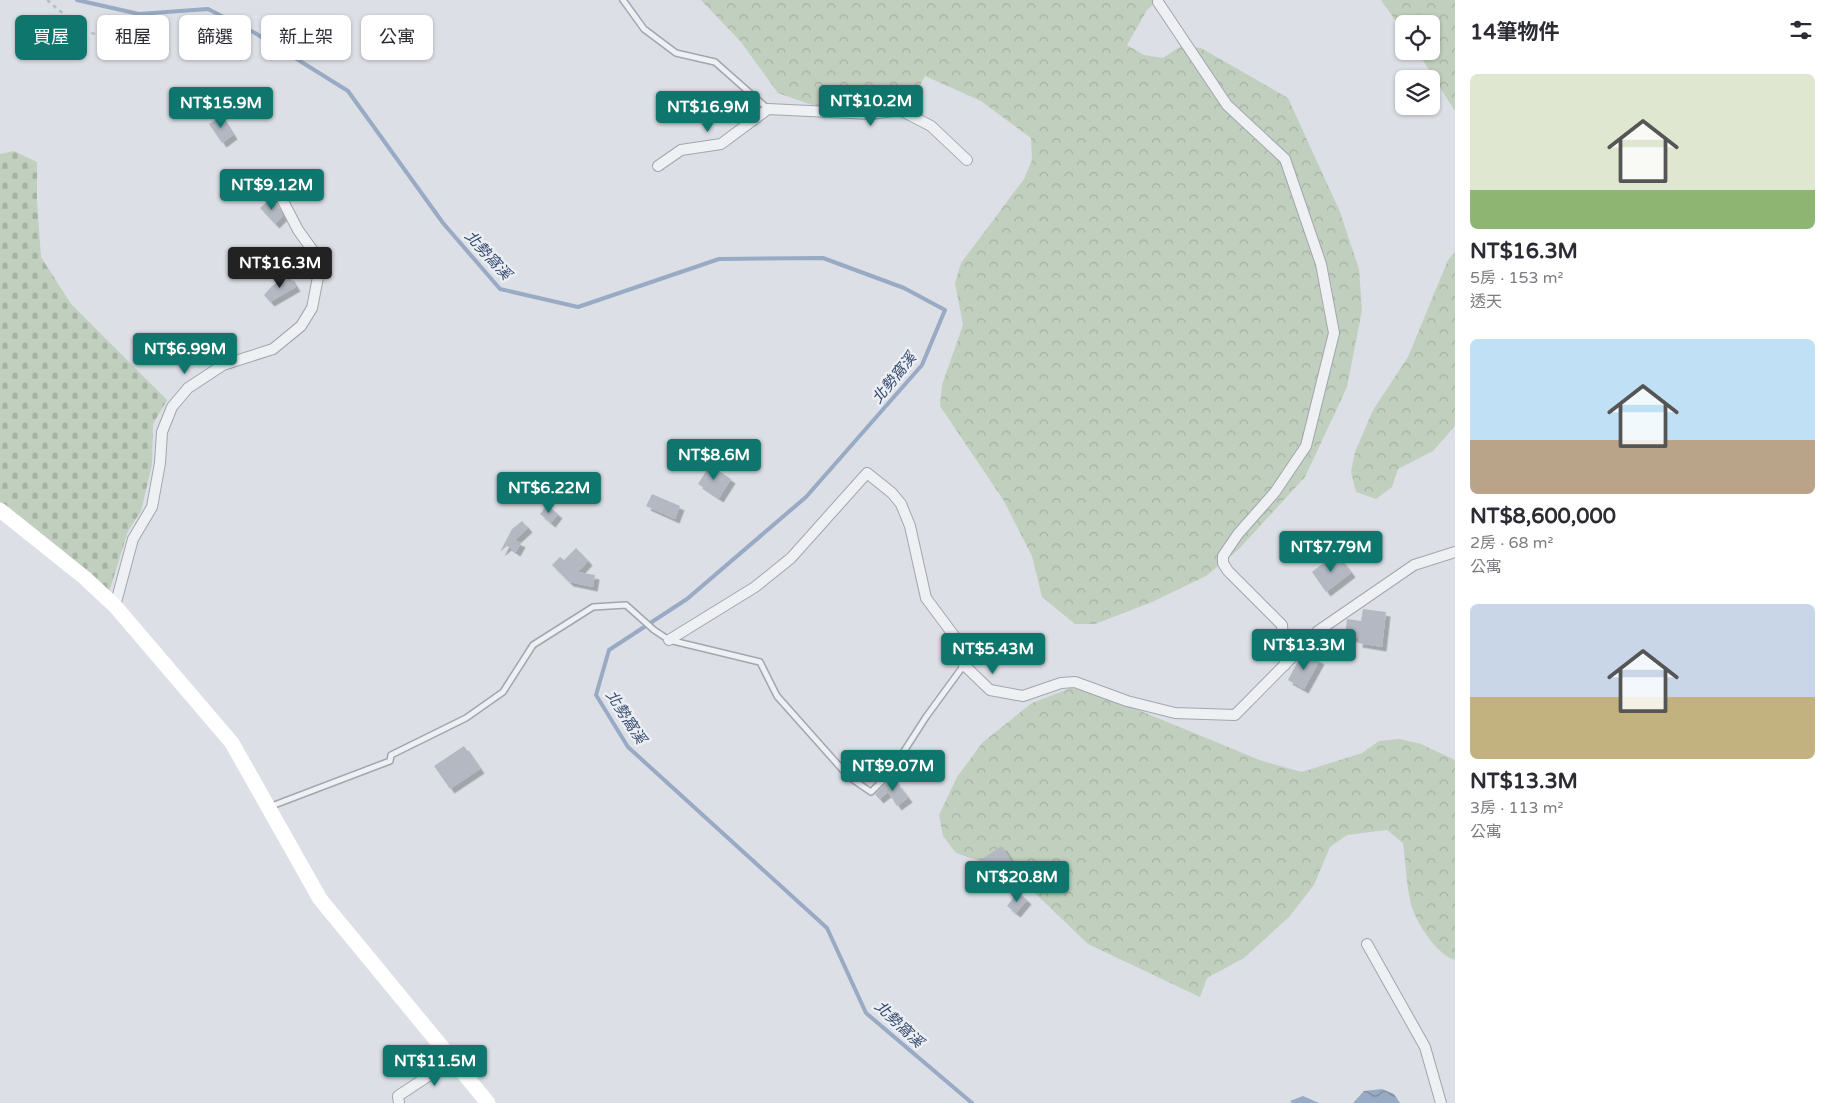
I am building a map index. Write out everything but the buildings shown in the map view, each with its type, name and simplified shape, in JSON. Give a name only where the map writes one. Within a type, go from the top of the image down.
[{"type":"street","points":[[1158,2],[1227,105],[1285,159],[1321,264],[1328,298],[1334,333],[1306,446],[1275,492],[1238,534],[1223,556],[1223,563],[1228,571],[1282,625],[1285,666]]},
{"type":"street","points":[[658,166],[681,150],[721,144],[768,108],[871,114],[900,110],[932,126],[968,160]]},
{"type":"street","points":[[116,606],[133,539],[152,507],[160,463],[162,432],[172,407],[188,388],[223,365],[273,349],[301,326],[312,308],[321,262],[298,230],[283,201]]},
{"type":"street","points":[[669,640],[755,587],[791,558],[867,473],[892,493],[900,504],[910,526],[926,598],[958,641],[964,665],[990,690],[1023,696],[1060,683],[1075,682],[1126,701],[1175,713],[1235,714],[1318,631],[1414,565],[1455,552]]},
{"type":"street","points":[[0,510],[85,578],[116,606],[232,742],[320,899],[451,1061],[488,1103]]},
{"type":"street","points":[[1367,944],[1425,1047],[1441,1103]]},
{"type":"street","points":[[399,1103],[398,1096],[451,1061]]},
{"type":"lane","points":[[623,0],[644,29],[676,53],[715,62],[768,108]]},
{"type":"lane","points":[[269,807],[390,761],[391,755],[466,718],[503,692],[533,645],[593,607],[626,605],[654,630],[669,640],[760,662],[777,696],[849,778],[871,792],[890,773],[926,717],[964,665]]},
{"type":"path","points":[[46,0],[85,32],[97,34]]},
{"type":"green space","points":[[701,0],[1158,0],[1147,10],[1127,45],[1144,55],[1163,58],[1181,46],[1201,48],[1288,98],[1340,212],[1359,269],[1362,310],[1347,387],[1305,477],[1238,550],[1206,576],[1152,602],[1095,624],[1075,624],[1042,597],[1032,556],[1004,501],[940,406],[942,385],[963,325],[955,283],[961,263],[1024,179],[1032,160],[1031,138],[981,101],[925,76],[913,99],[876,114],[815,106],[778,93],[741,42]]},
{"type":"green space","points":[[1381,0],[1455,0],[1455,111],[1440,87],[1440,70],[1429,70],[1423,60],[1440,60],[1440,15],[1395,15],[1395,20]]},
{"type":"green space","points":[[14,151],[37,162],[37,201],[41,257],[71,304],[167,400],[153,424],[152,465],[141,511],[128,531],[109,592],[0,502],[0,154]]},
{"type":"green space","points":[[1455,252],[1455,426],[1433,451],[1398,469],[1392,487],[1376,499],[1356,492],[1351,472],[1355,452],[1373,410],[1408,357],[1448,260]]},
{"type":"green space","points":[[1071,688],[1092,691],[1262,761],[1302,772],[1362,753],[1379,741],[1400,739],[1421,744],[1455,760],[1455,960],[1441,952],[1434,945],[1417,920],[1409,897],[1403,843],[1387,830],[1347,835],[1330,847],[1314,885],[1289,917],[1244,958],[1207,978],[1200,997],[1088,944],[1014,873],[956,853],[943,836],[939,815],[957,777],[983,742],[1032,703]]},
{"type":"water","points":[[1382,1089],[1394,1094],[1400,1103],[1353,1103],[1364,1091]]},
{"type":"water","points":[[1303,1096],[1319,1103],[1292,1103],[1290,1101]]},
{"type":"waterway","name":"北勢窩溪","points":[[77,0],[139,14],[208,9],[255,33],[348,91],[443,223],[500,289],[578,307],[719,259],[823,258],[904,288],[945,310],[922,365],[806,497],[687,599],[609,650],[596,695],[628,747],[827,928],[866,1013],[972,1103]]}]
